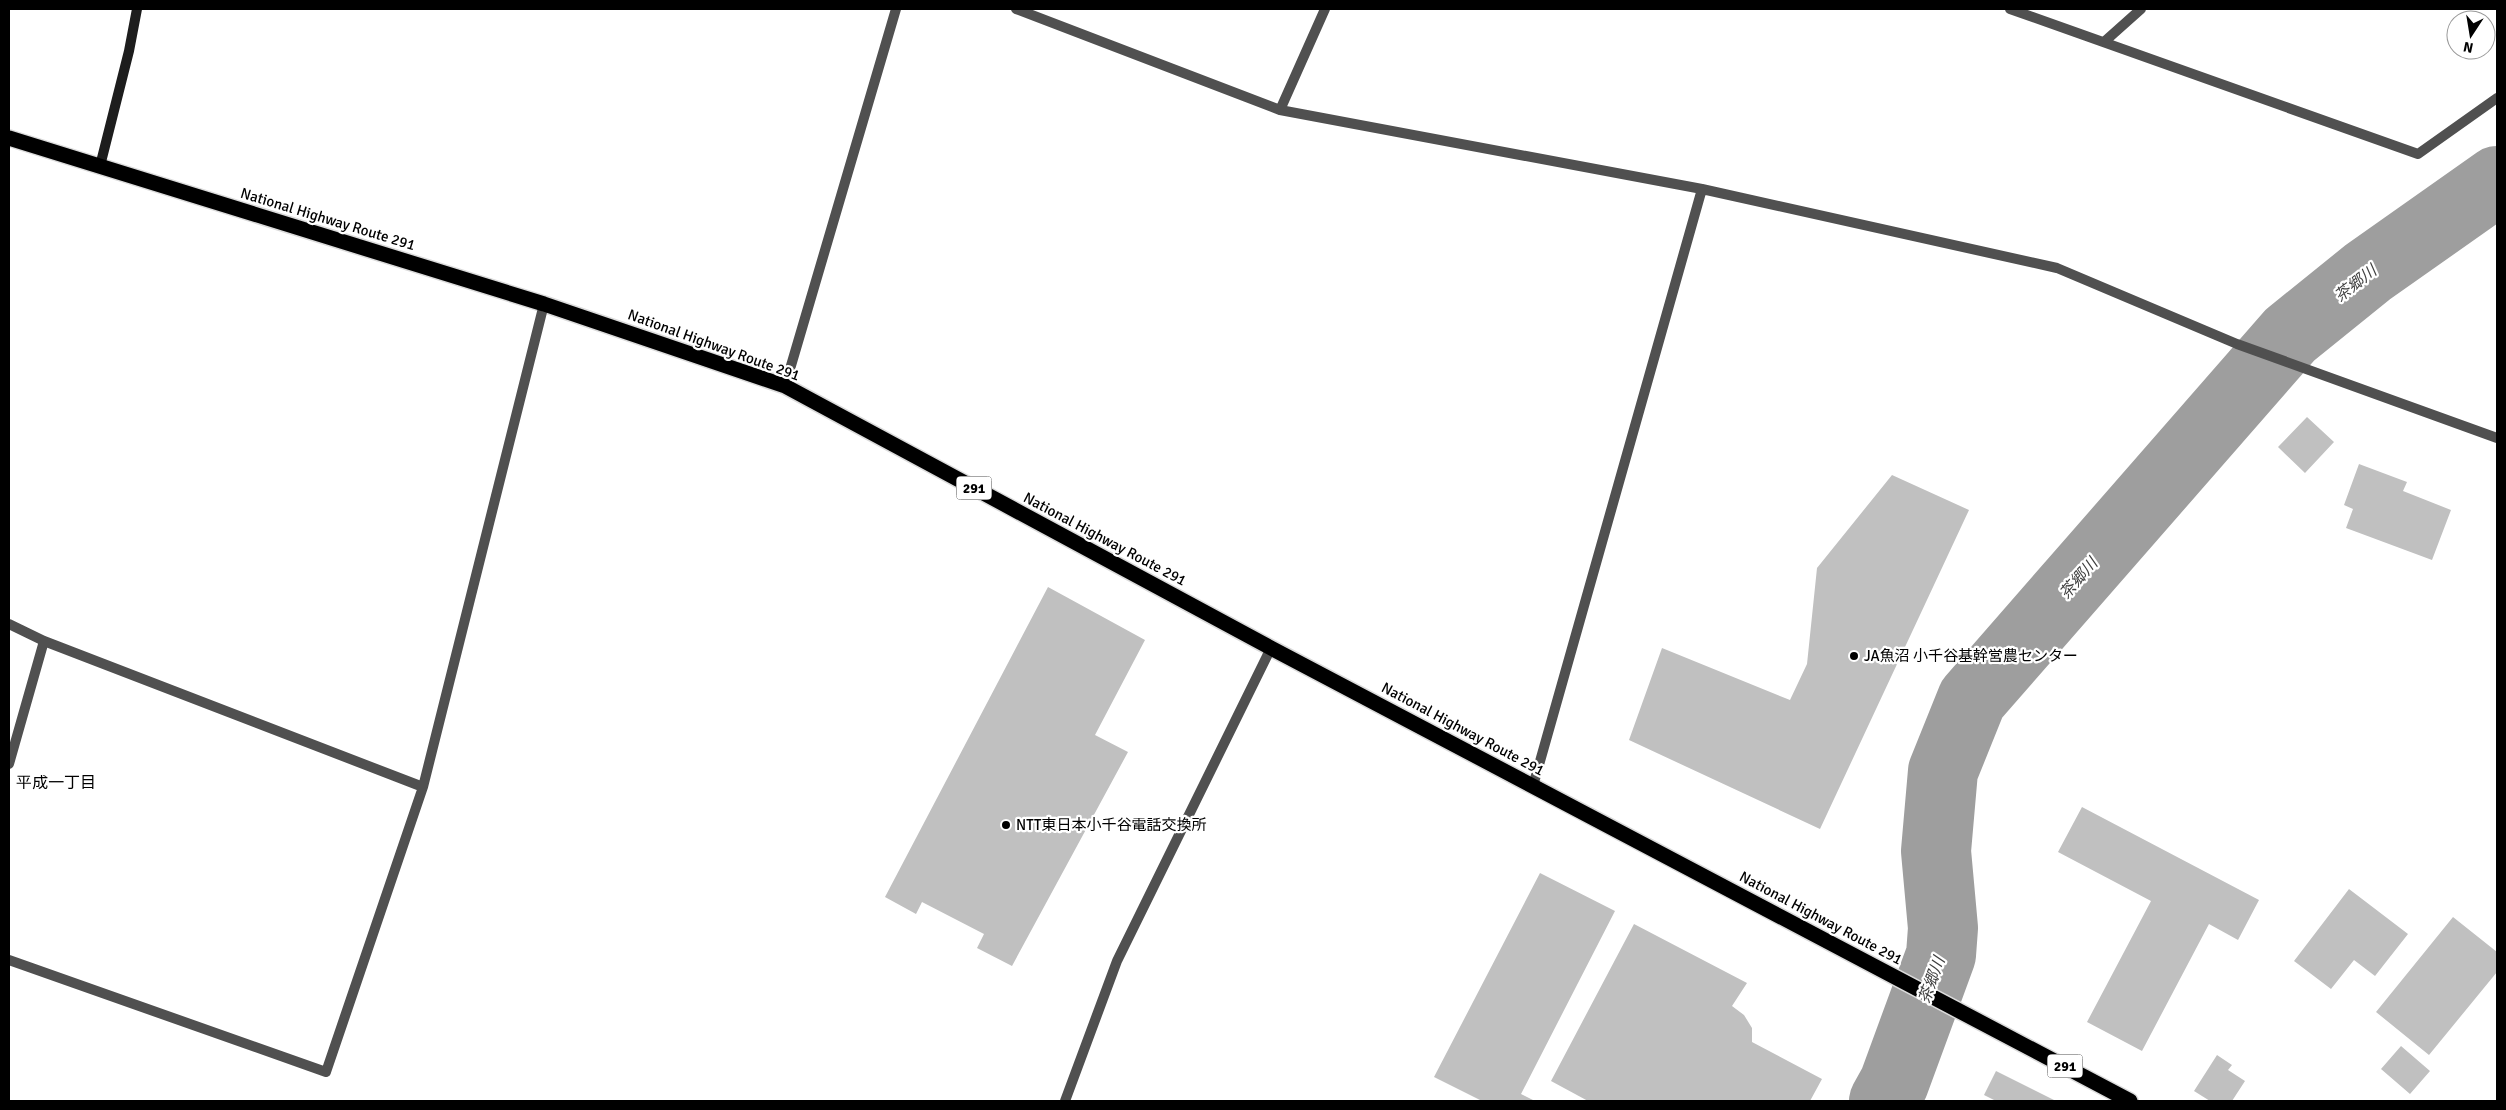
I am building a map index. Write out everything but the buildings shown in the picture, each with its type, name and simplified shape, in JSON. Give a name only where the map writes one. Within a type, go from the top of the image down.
[{"type":"highway","name":"National Highway Route 291","points":[[9,138],[544,304],[785,386],[1271,648],[2130,1101]]},
{"type":"street","points":[[100,166],[129,51],[137,9]]},
{"type":"street","points":[[785,386],[896,9]]},
{"type":"street","points":[[1016,9],[1280,110],[1702,189],[2057,268],[2237,344],[2497,438]]},
{"type":"street","points":[[1280,110],[1325,9]]},
{"type":"street","points":[[2010,9],[2418,154],[2497,98]]},
{"type":"street","points":[[2104,42],[2141,9]]},
{"type":"street","points":[[1533,786],[1702,189]]},
{"type":"street","points":[[9,960],[326,1072],[423,787],[544,304]]},
{"type":"street","points":[[9,624],[44,641],[423,787]]},
{"type":"street","points":[[9,764],[44,641]]},
{"type":"street","points":[[1065,1101],[1117,960],[1271,648]]},
{"type":"waterway","name":"茶郷川","points":[[1884,1101],[1894,1083],[1941,955],[1943,928],[1936,851],[1943,771],[1972,699],[2290,335],[2368,272],[2497,181]]},
{"type":"place","name":"JA魚沼 小千谷基幹営農センター","points":[[1854,656]]},
{"type":"place","name":"NTT東日本小千谷電話交換所","points":[[1006,825]]},
{"type":"district","name":"平成一丁目","points":[[56,782]]}]
